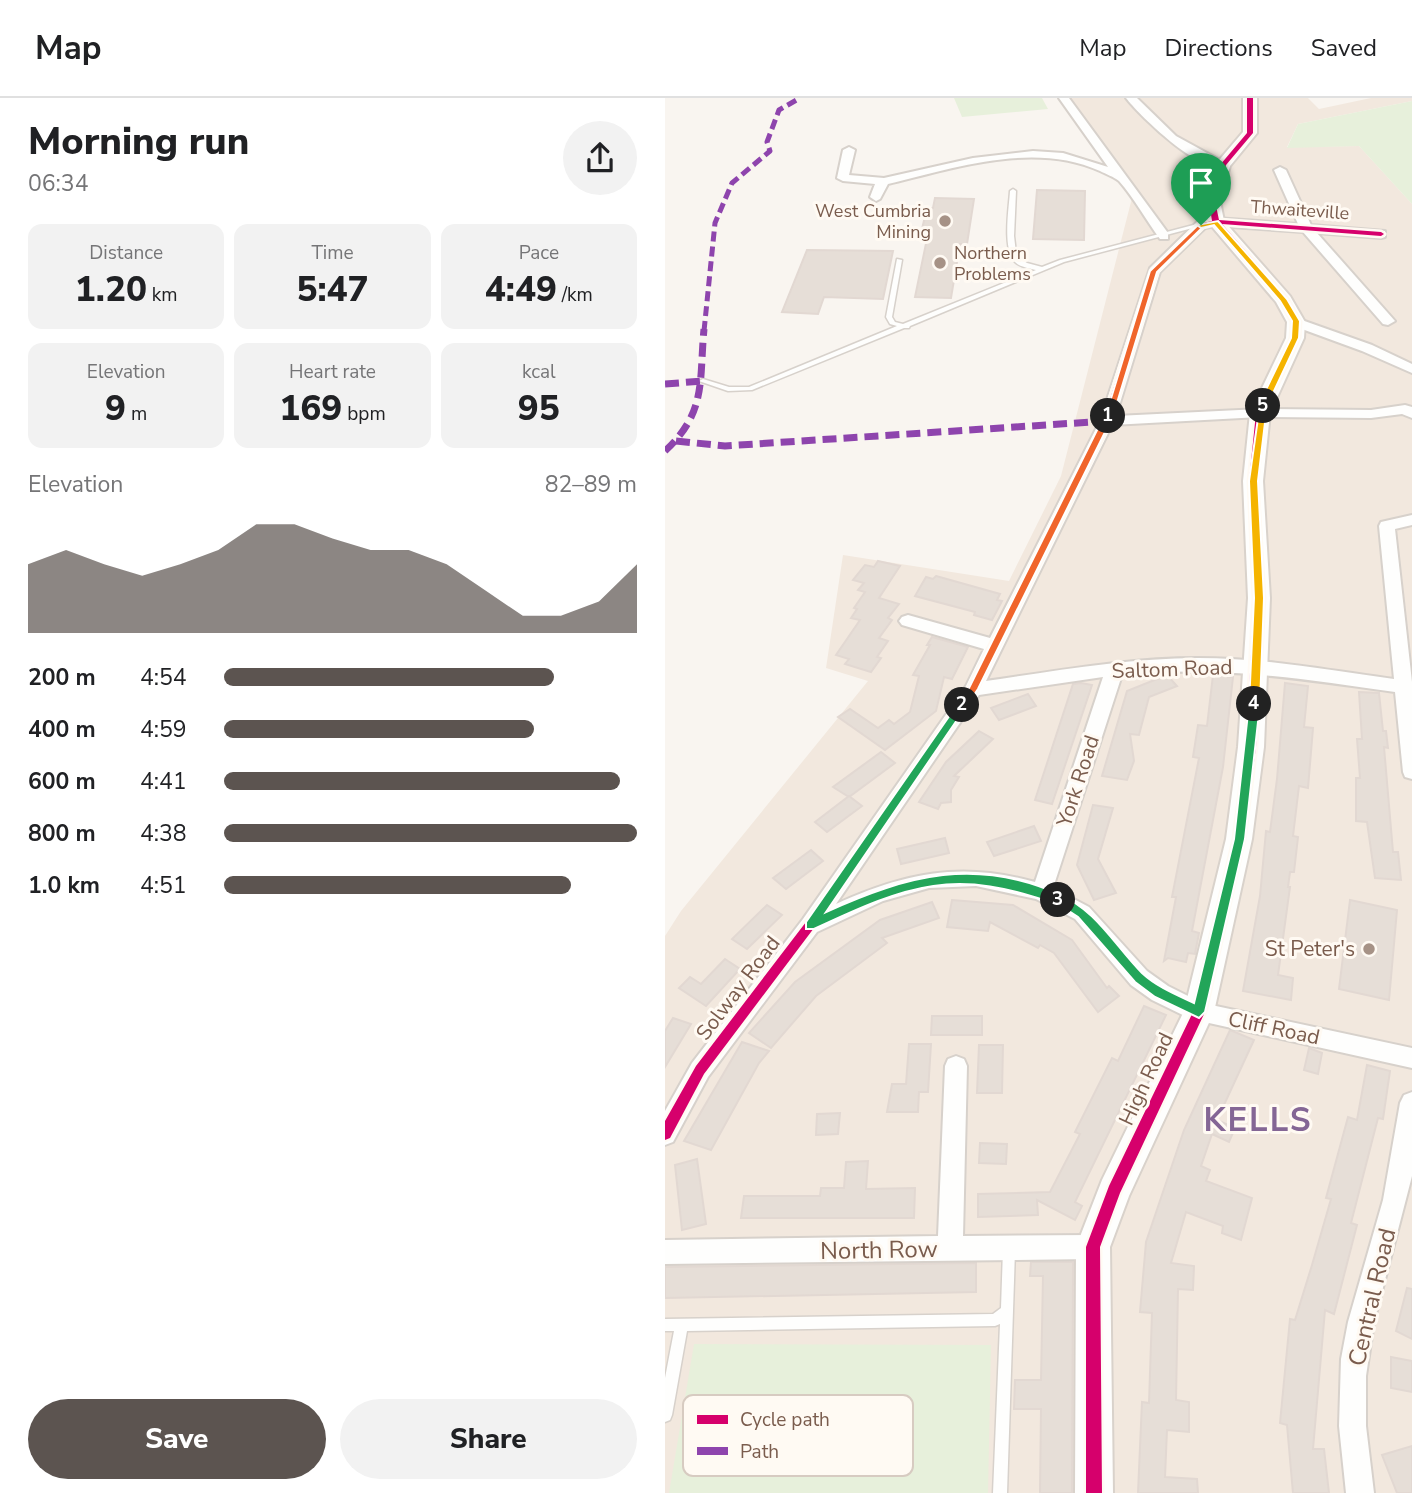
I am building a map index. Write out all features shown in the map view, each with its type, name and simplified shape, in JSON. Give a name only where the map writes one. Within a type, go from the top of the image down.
[{"type":"street","points":[[1064,98],[1164,236]]},
{"type":"street","points":[[1131,98],[1169,139],[1201,157],[1223,165]]},
{"type":"street","points":[[1250,98],[1250,133],[1223,165],[1208,224],[1284,300],[1296,321],[1367,348],[1412,369]]},
{"type":"street","points":[[849,150],[842,178],[884,181],[1024,154],[1073,156],[1100,165],[1119,176]]},
{"type":"street","name":"Thwaiteville","points":[[1280,170],[1306,228],[1388,321]]},
{"type":"street","points":[[876,197],[878,188],[884,181]]},
{"type":"street","name":"Thwaiteville","points":[[1208,224],[1381,234]]},
{"type":"street","name":"Solway Road","points":[[665,1134],[700,1070],[810,925],[973,689],[1107,421],[1154,271],[1208,224]]},
{"type":"street","name":"High Road","points":[[1094,1493],[1093,1247],[1114,1191],[1199,1012],[1240,839],[1257,668],[1259,598],[1253,481],[1260,413],[1295,338],[1296,321]]},
{"type":"street","points":[[1107,421],[1260,413],[1409,412]]},
{"type":"street","points":[[1412,520],[1387,526],[1407,687],[1412,772]]},
{"type":"street","points":[[908,621],[995,646]]},
{"type":"street","name":"Saltom Road","points":[[973,689],[1115,669],[1197,664],[1257,668],[1407,687]]},
{"type":"street","name":"York Road","points":[[1042,892],[1115,669]]},
{"type":"street","name":"Cliff Road","points":[[810,925],[878,894],[929,880],[976,878],[1042,892],[1083,913],[1139,978],[1160,993],[1199,1012],[1412,1058]]},
{"type":"street","points":[[950,1250],[956,1066]]},
{"type":"street","name":"Central Road","points":[[1360,1493],[1353,1451],[1351,1402],[1354,1361],[1360,1326],[1392,1213],[1412,1103]]},
{"type":"street","name":"North Row","points":[[665,1252],[1093,1247]]},
{"type":"lane","points":[[1013,191],[1011,246],[1015,258],[1024,265],[1042,269]]},
{"type":"lane","points":[[703,381],[728,389],[750,389],[907,327],[1062,261],[1208,224]]},
{"type":"lane","points":[[898,260],[889,317],[892,323],[907,327]]},
{"type":"lane","points":[[1000,1493],[1009,1249]]},
{"type":"lane","points":[[665,1325],[995,1320],[1006,1311]]},
{"type":"lane","points":[[665,1415],[681,1326]]},
{"type":"shaded area","points":[[1070,98],[1308,98],[1319,109],[1371,98],[1412,98],[1412,101],[1298,124],[1287,147],[1359,146],[1412,204],[1412,1493],[665,1493],[665,936],[681,911],[868,681],[826,668],[843,555],[1009,581],[1061,476],[1132,198],[1113,159]]},
{"type":"green space","points":[[954,98],[1042,98],[1048,109],[962,117]]},
{"type":"green space","points":[[1412,101],[1412,204],[1359,146],[1287,148],[1298,124]]},
{"type":"green space","points":[[694,1344],[991,1345],[988,1493],[669,1493],[683,1410],[683,1476],[913,1476],[913,1395],[685,1395]]},
{"type":"building","points":[[1037,190],[1085,191],[1084,240],[1033,239]]},
{"type":"building","points":[[935,198],[974,199],[967,244],[960,244],[951,298],[915,297],[929,229],[922,229],[927,208],[933,208]]},
{"type":"building","points":[[807,250],[893,251],[883,299],[824,297],[818,314],[782,312]]},
{"type":"building","points":[[878,561],[900,566],[879,598],[899,604],[888,618],[892,620],[879,638],[888,641],[871,672],[845,664],[849,659],[836,655],[860,620],[851,618],[865,592],[858,590],[864,583],[853,580],[865,565],[874,567]]},
{"type":"building","points":[[936,576],[1000,594],[997,600],[1002,601],[992,620],[974,615],[975,612],[915,596],[926,577],[933,579]]},
{"type":"building","points":[[932,637],[968,647],[952,679],[944,677],[936,711],[885,750],[838,717],[850,709],[878,728],[889,720],[894,724],[910,712],[919,676],[913,675]]},
{"type":"building","points":[[1167,675],[1177,686],[1149,697],[1139,735],[1130,734],[1134,761],[1127,780],[1102,776],[1127,691]]},
{"type":"building","points":[[1213,675],[1233,677],[1223,767],[1192,931],[1199,933],[1195,954],[1188,953],[1186,962],[1168,958],[1164,961],[1176,897],[1172,897],[1199,758],[1193,757],[1198,725],[1207,726]]},
{"type":"building","points":[[1285,683],[1308,686],[1304,727],[1313,728],[1308,788],[1299,786],[1293,836],[1298,837],[1294,872],[1290,872],[1278,975],[1293,978],[1291,1000],[1243,991],[1260,896],[1266,831],[1270,832]]},
{"type":"building","points":[[1073,684],[1092,685],[1052,804],[1035,800]]},
{"type":"building","points":[[1359,692],[1379,693],[1383,731],[1386,731],[1388,748],[1384,747],[1393,852],[1398,852],[1401,880],[1375,878],[1367,822],[1356,821],[1356,778],[1360,778],[1357,739],[1362,739]]},
{"type":"building","points":[[1028,694],[1036,706],[999,720],[991,708]]},
{"type":"building","points":[[979,731],[993,739],[954,776],[959,777],[951,790],[951,802],[941,803],[938,809],[919,802],[946,762]]},
{"type":"building","points":[[881,752],[895,763],[849,797],[833,787]]},
{"type":"building","points":[[849,796],[862,806],[827,832],[815,822]]},
{"type":"building","points":[[1093,805],[1113,808],[1098,859],[1116,893],[1094,900],[1077,865]]},
{"type":"building","points":[[1034,826],[1041,841],[994,856],[987,842]]},
{"type":"building","points":[[945,838],[949,853],[901,864],[897,849]]},
{"type":"building","points":[[811,850],[823,861],[786,889],[773,878]]},
{"type":"building","points":[[952,900],[1013,905],[1072,940],[1107,988],[1109,986],[1119,996],[1098,1012],[1054,953],[1040,945],[1038,948],[990,922],[988,931],[947,927]]},
{"type":"building","name":"St Peter's","points":[[1350,900],[1397,910],[1389,1000],[1339,989]]},
{"type":"building","points":[[932,902],[939,918],[882,938],[887,943],[816,996],[771,1048],[749,1033],[795,982],[880,920]]},
{"type":"building","points":[[767,905],[782,915],[747,949],[732,939]]},
{"type":"building","points":[[725,959],[740,969],[706,1006],[679,988],[690,977],[701,984]]},
{"type":"building","points":[[1144,1006],[1166,1015],[1075,1202],[1082,1206],[1075,1220],[1037,1200],[1038,1215],[978,1217],[978,1194],[1050,1192],[1080,1134],[1075,1132],[1112,1058],[1118,1061]]},
{"type":"building","points":[[932,1016],[982,1016],[982,1035],[931,1035]]},
{"type":"building","points":[[673,1018],[691,1024],[665,1067],[665,1031]]},
{"type":"building","points":[[1230,1030],[1254,1040],[1217,1120],[1235,1128],[1229,1142],[1212,1134],[1201,1166],[1210,1170],[1206,1181],[1252,1198],[1241,1240],[1222,1233],[1223,1226],[1186,1212],[1171,1263],[1194,1266],[1193,1290],[1178,1289],[1176,1400],[1189,1402],[1189,1432],[1167,1430],[1165,1477],[1197,1479],[1198,1493],[1138,1493],[1142,1402],[1149,1403],[1152,1313],[1140,1312],[1146,1242],[1184,1130]]},
{"type":"building","points":[[742,1042],[769,1051],[759,1063],[711,1150],[684,1141]]},
{"type":"building","points":[[909,1044],[931,1044],[928,1092],[919,1092],[918,1112],[887,1112],[892,1084],[906,1084]]},
{"type":"building","points":[[979,1045],[1003,1045],[1002,1093],[977,1093]]},
{"type":"building","points":[[1309,1048],[1322,1053],[1318,1074],[1304,1070]]},
{"type":"building","points":[[1367,1065],[1390,1071],[1383,1119],[1378,1118],[1351,1223],[1357,1225],[1334,1314],[1325,1310],[1313,1449],[1324,1449],[1329,1493],[1293,1493],[1287,1425],[1280,1423],[1290,1319],[1295,1320],[1331,1199],[1326,1198],[1348,1117],[1357,1120]]},
{"type":"building","points":[[840,1113],[838,1134],[816,1135],[817,1114]]},
{"type":"building","points":[[980,1143],[1007,1144],[1006,1164],[979,1163]]},
{"type":"building","points":[[697,1159],[706,1224],[682,1230],[675,1165]]},
{"type":"building","points":[[868,1161],[866,1189],[915,1188],[914,1218],[741,1218],[744,1196],[820,1196],[821,1188],[844,1188],[846,1162]]},
{"type":"building","points":[[1031,1262],[1073,1262],[1072,1493],[1040,1493],[1041,1409],[1014,1409],[1015,1380],[1041,1380],[1043,1276],[1030,1276]]},
{"type":"building","points":[[976,1263],[976,1292],[665,1298],[665,1267]]},
{"type":"building","points":[[1407,1288],[1412,1289],[1412,1339],[1396,1331]]},
{"type":"building","points":[[1391,1357],[1412,1361],[1412,1392],[1391,1388]]},
{"type":"building","points":[[1412,1446],[1412,1493],[1397,1493],[1382,1455]]},
{"type":"marked path","points":[[665,451],[678,437],[698,403],[715,223],[732,183],[770,151],[767,142],[779,110],[800,98]]},
{"type":"marked path","points":[[665,384],[703,381]]},
{"type":"marked path","points":[[676,441],[725,446],[1107,421]]},
{"type":"cycle path","points":[[1094,1493],[1093,1247],[1114,1191],[1199,1012],[1239,839],[1251,747],[1259,598],[1253,481],[1260,413],[1295,338],[1296,322],[1284,300],[1216,222],[1212,201],[1223,165],[1250,133],[1250,98]]},
{"type":"cycle path","points":[[665,1134],[700,1070],[810,925],[973,689],[1107,421],[1154,271],[1201,225],[1216,222],[1381,234]]},
{"type":"place","name":"West Cumbria Mining","points":[[945,221]]},
{"type":"place","name":"Northern Problems","points":[[940,263]]},
{"type":"place","name":"St Peter's","points":[[1369,949]]},
{"type":"district","name":"KELLS","points":[[1258,1120]]},
{"type":"route","points":[[1216,222],[1284,300],[1296,321],[1295,338],[1260,413],[1253,481],[1259,598],[1251,747],[1240,839],[1199,1012],[1160,993],[1139,978],[1083,913],[1042,892],[999,881],[976,878],[929,880],[878,894],[810,925],[973,689],[1107,421],[1154,271],[1201,225],[1216,222]]}]
